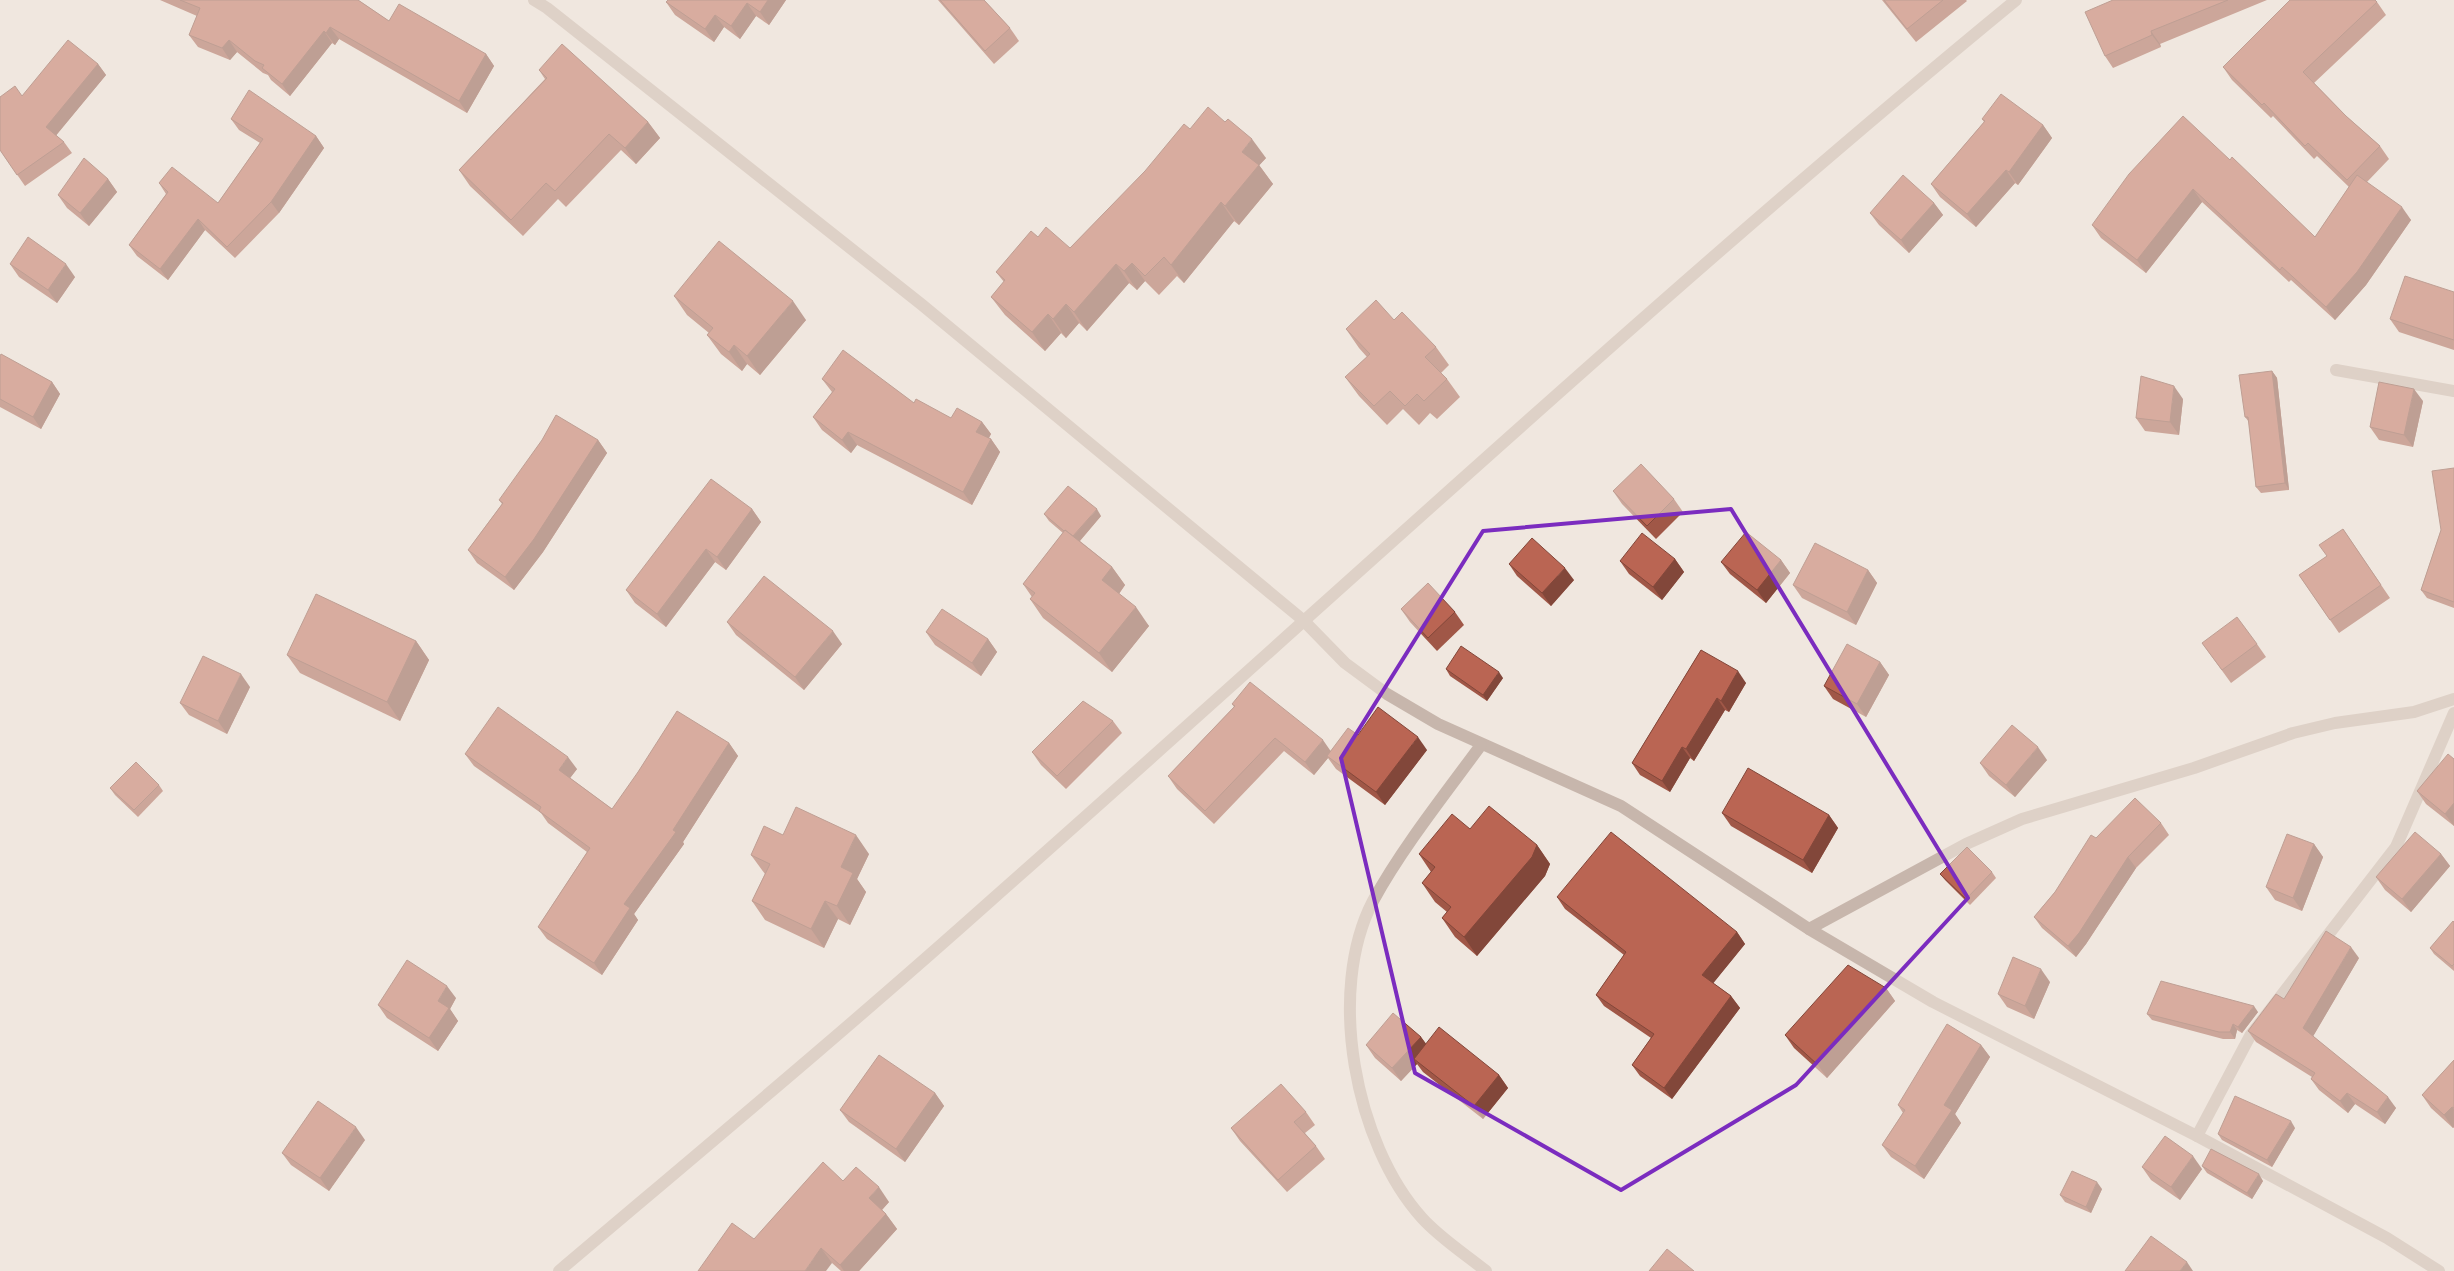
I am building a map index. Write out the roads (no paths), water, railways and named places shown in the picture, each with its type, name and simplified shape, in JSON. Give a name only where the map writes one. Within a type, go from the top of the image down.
[{"type":"street","points":[[534,0],[920,304],[1303,620],[1345,663],[1387,694],[1438,724],[1481,745],[1621,806],[1810,928],[1933,1002],[2197,1136],[2387,1238],[2440,1271]]},
{"type":"street","points":[[560,1271],[989,904],[1303,620],[1756,220],[2016,0]]},
{"type":"street","points":[[2336,370],[2454,391]]},
{"type":"street","points":[[1810,928],[1966,844],[2022,819],[2194,768],[2293,733],[2335,723],[2414,712],[2454,700]]},
{"type":"street","points":[[2197,1136],[2250,1036],[2396,847],[2454,713]]},
{"type":"street","points":[[1481,745],[1421,827],[1373,901],[1359,936],[1353,967],[1351,1001],[1352,1050],[1364,1113],[1387,1169],[1422,1218],[1486,1271]]}]
